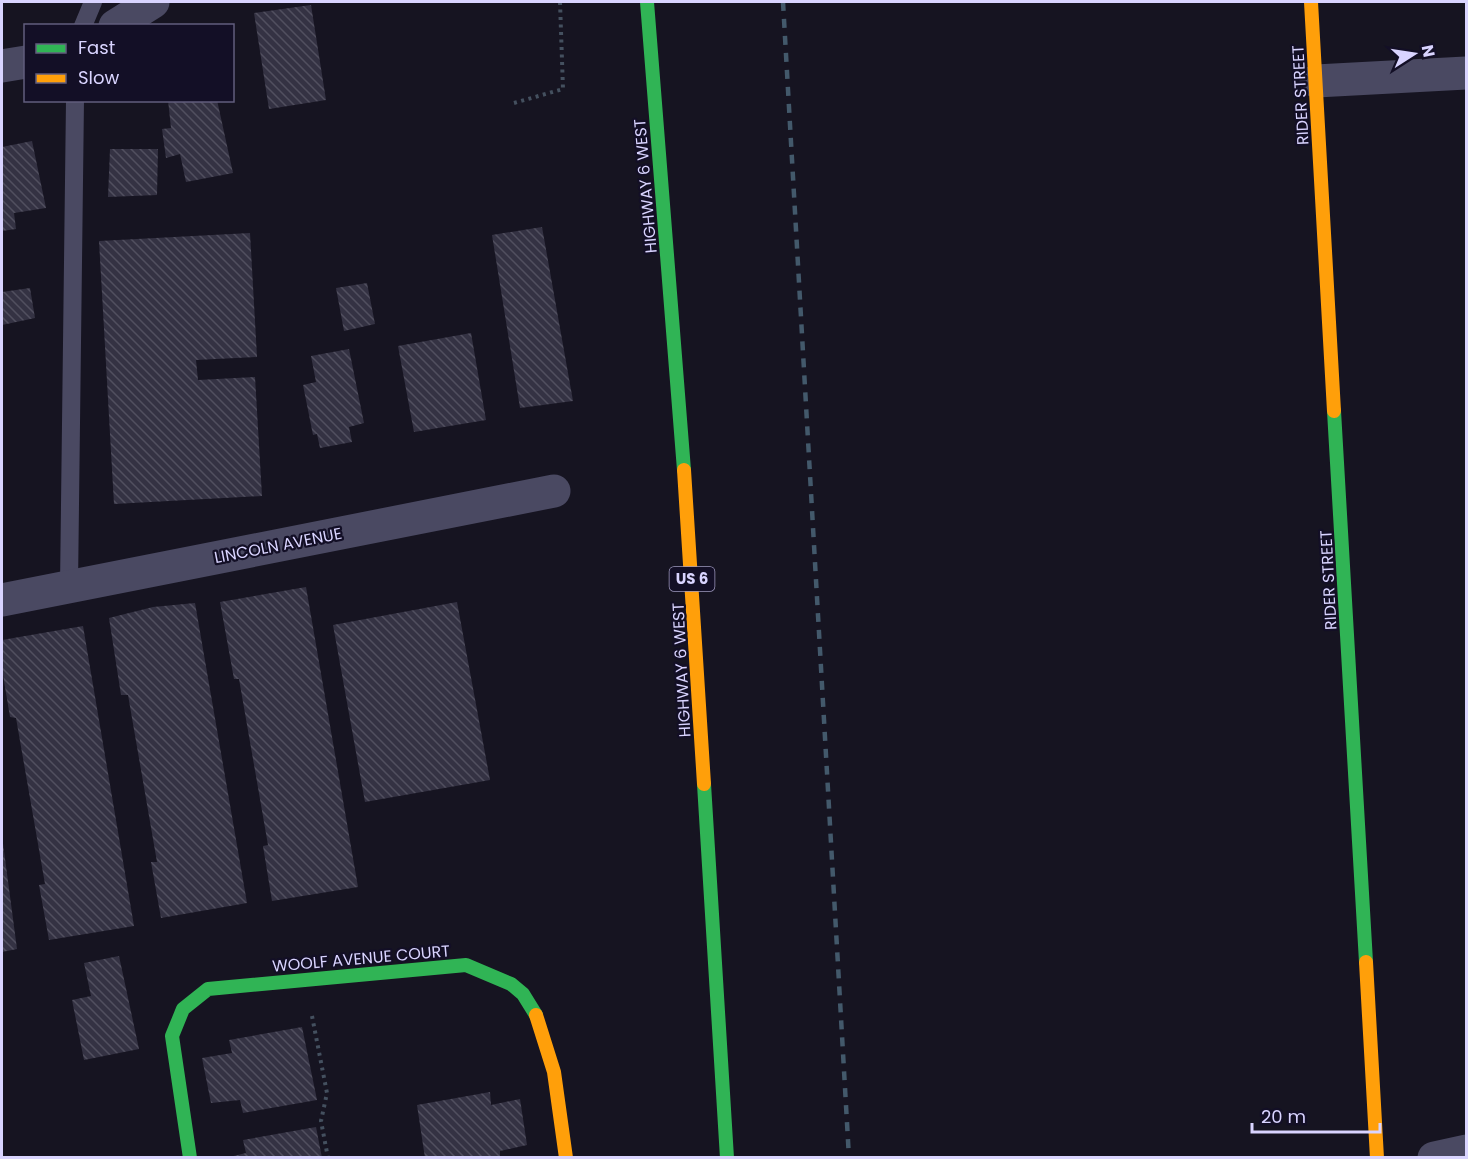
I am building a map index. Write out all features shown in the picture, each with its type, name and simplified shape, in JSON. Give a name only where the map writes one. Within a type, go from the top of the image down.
[{"type":"street","points":[[118,24],[153,2]]},
{"type":"street","name":"HIGHWAY 6 WEST","points":[[647,2],[689,539],[727,1158]]},
{"type":"street","name":"RIDER STREET","points":[[1311,2],[1377,1158]]},
{"type":"street","points":[[2,66],[24,62]]},
{"type":"street","points":[[1316,81],[1467,73]]},
{"type":"street","name":"LINCOLN AVENUE","points":[[2,600],[554,491]]},
{"type":"street","name":"WOOLF AVENUE COURT","points":[[190,1158],[172,1036],[183,1009],[208,989],[466,965],[498,977],[522,994],[539,1025],[552,1064],[566,1158]]},
{"type":"street","points":[[1434,1158],[1467,1151]]},
{"type":"lane","points":[[84,24],[93,2]]},
{"type":"lane","points":[[69,586],[75,102]]},
{"type":"path","points":[[514,103],[563,89],[560,2]]},
{"type":"path","points":[[306,980],[327,1093],[321,1121],[328,1158]]},
{"type":"building","points":[[311,5],[326,100],[269,109],[254,13]]},
{"type":"building","points":[[168,102],[217,102],[233,173],[186,182],[180,154],[166,158],[162,129],[171,128]]},
{"type":"building","points":[[32,141],[46,208],[14,213],[16,229],[2,231],[2,147]]},
{"type":"building","points":[[110,149],[158,149],[157,195],[108,197]]},
{"type":"building","points":[[542,227],[573,401],[520,408],[492,235]]},
{"type":"building","points":[[250,233],[257,357],[196,360],[198,380],[255,377],[262,496],[114,504],[99,241]]},
{"type":"building","points":[[367,283],[375,324],[344,331],[336,288]]},
{"type":"building","points":[[30,288],[35,318],[2,325],[2,292]]},
{"type":"building","points":[[471,333],[486,420],[414,432],[398,346]]},
{"type":"building","points":[[349,349],[364,423],[349,427],[352,442],[320,448],[317,434],[313,435],[303,385],[316,382],[311,356]]},
{"type":"building","points":[[306,587],[358,887],[272,901],[263,846],[268,845],[239,679],[234,679],[220,602]]},
{"type":"building","points":[[457,602],[490,780],[365,802],[333,625]]},
{"type":"building","points":[[195,603],[247,903],[161,918],[151,862],[157,862],[128,695],[121,695],[109,618],[153,607]]},
{"type":"building","points":[[83,626],[134,926],[49,940],[39,885],[45,884],[16,718],[10,717],[2,669],[2,640]]},
{"type":"building","points":[[2,836],[17,949],[2,952]]},
{"type":"building","points":[[119,956],[139,1049],[84,1060],[72,1000],[91,996],[84,963]]},
{"type":"building","points":[[302,1027],[317,1100],[243,1113],[240,1100],[211,1103],[202,1058],[232,1053],[229,1040]]},
{"type":"building","points":[[490,1092],[491,1105],[520,1099],[527,1145],[500,1151],[500,1158],[425,1158],[417,1105]]},
{"type":"building","points":[[316,1127],[322,1158],[225,1158],[246,1153],[243,1140]]},
{"type":"railway","points":[[783,2],[849,1158]]},
{"type":"traffic: fast","points":[[647,2],[684,470]]},
{"type":"traffic: fast","points":[[1334,411],[1366,962]]},
{"type":"traffic: fast","points":[[704,784],[727,1158]]},
{"type":"traffic: fast","points":[[190,1158],[172,1036],[183,1009],[208,989],[466,965],[511,984],[523,994],[536,1015]]},
{"type":"traffic: slow","points":[[1311,2],[1334,411]]},
{"type":"traffic: slow","points":[[684,470],[704,784]]},
{"type":"traffic: slow","points":[[1366,962],[1377,1158]]},
{"type":"traffic: slow","points":[[536,1015],[554,1072],[566,1158]]}]
